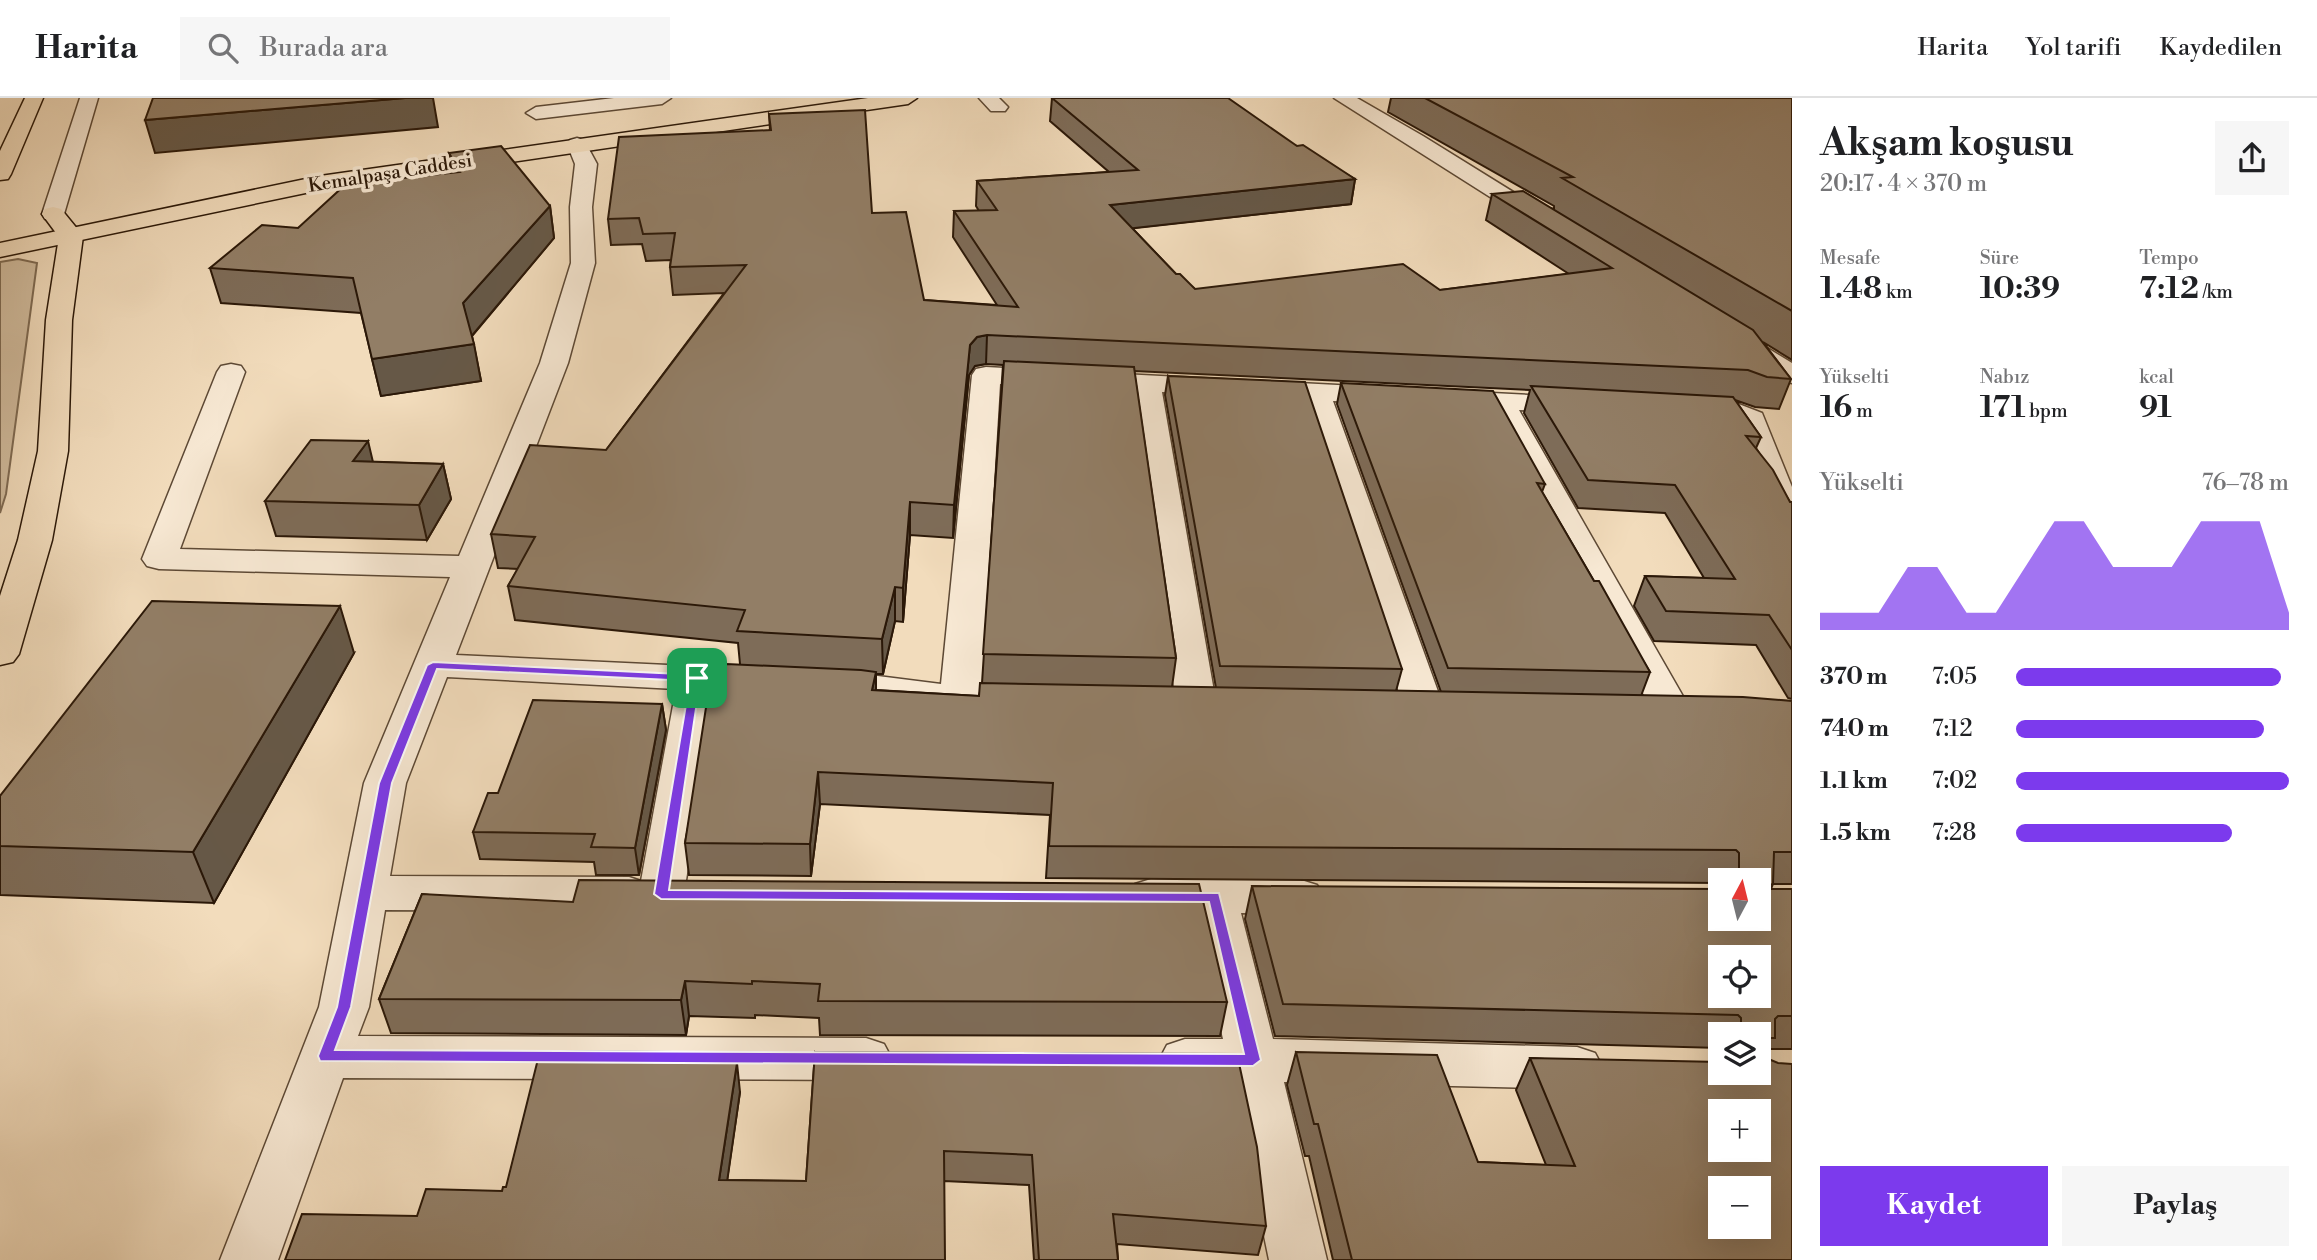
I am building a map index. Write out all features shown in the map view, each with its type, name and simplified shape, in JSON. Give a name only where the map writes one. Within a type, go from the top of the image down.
[{"type":"main road","points":[[0,174],[34,98]]},
{"type":"main road","name":"Kemalpaşa Caddesi","points":[[0,250],[58,220],[320,183],[786,98]]},
{"type":"main road","name":"Kemalpaşa Caddesi","points":[[214,184],[908,98]]},
{"type":"main road","points":[[0,653],[35,540],[53,451],[59,320],[58,220]]},
{"type":"street","points":[[58,220],[89,98]]},
{"type":"street","points":[[533,106],[662,98]]},
{"type":"street","points":[[1343,98],[1416,140],[1569,236]]},
{"type":"street","points":[[249,1260],[344,1007],[385,783],[554,363],[583,263],[582,207],[586,164],[533,106]]},
{"type":"street","points":[[1725,334],[1792,375]]},
{"type":"street","points":[[232,372],[159,559],[472,567]]},
{"type":"street","points":[[959,699],[986,375],[1602,406]]},
{"type":"street","points":[[1146,383],[1196,703]]},
{"type":"street","points":[[1315,391],[1424,708]]},
{"type":"street","points":[[1499,400],[1672,712]]},
{"type":"street","points":[[1669,409],[1736,412],[1751,419],[1784,509],[1792,522]]},
{"type":"street","points":[[433,665],[862,686],[959,699],[1000,700]]},
{"type":"street","points":[[365,893],[682,895],[697,678]]},
{"type":"street","points":[[1154,703],[1236,704]]},
{"type":"street","points":[[1384,707],[1466,708]]},
{"type":"street","points":[[1631,712],[1712,713]]},
{"type":"street","points":[[1104,896],[1348,898]]},
{"type":"street","points":[[1214,897],[1298,1260]]},
{"type":"street","points":[[325,1056],[907,1059]]},
{"type":"street","points":[[1142,1060],[1624,1069]]},
{"type":"shaded area","points":[[18,259],[37,263],[6,494],[0,513],[0,262]]},
{"type":"building","points":[[153,98],[405,98],[145,120]]},
{"type":"building","points":[[1052,98],[1228,98],[1297,146],[1303,145],[1355,179],[1110,205],[1176,274],[1180,274],[1195,289],[1403,264],[1440,290],[1612,268],[1492,194],[1523,191],[1753,330],[1791,379],[1767,377],[1748,370],[987,335],[977,337],[970,345],[954,505],[910,502],[903,588],[895,587],[882,639],[737,631],[745,610],[508,586],[535,537],[491,534],[530,445],[606,450],[746,265],[670,267],[675,233],[643,234],[639,218],[608,219],[619,137],[771,130],[769,114],[865,110],[872,213],[906,212],[924,300],[1018,307],[954,211],[997,210],[977,181],[1138,170]]},
{"type":"building","points":[[1425,98],[1792,98],[1792,311],[1562,178],[1573,177]]},
{"type":"building","points":[[501,146],[550,206],[463,303],[474,344],[372,359],[353,278],[210,268],[262,225],[298,228],[346,184],[460,172],[449,153]]},
{"type":"building","points":[[1004,361],[1134,367],[1176,658],[983,654]]},
{"type":"building","points":[[1168,376],[1305,382],[1402,669],[1220,666]]},
{"type":"building","points":[[1341,383],[1493,391],[1545,484],[1537,483],[1594,581],[1599,581],[1650,672],[1448,668]]},
{"type":"building","points":[[1531,386],[1733,397],[1761,437],[1746,436],[1773,470],[1792,502],[1792,650],[1769,615],[1666,611],[1645,576],[1735,579],[1675,485],[1588,480]]},
{"type":"building","points":[[311,440],[368,441],[353,461],[443,464],[419,505],[265,501]]},
{"type":"building","points":[[152,601],[340,606],[193,852],[0,846],[0,796]]},
{"type":"building","points":[[726,664],[861,670],[876,672],[872,690],[979,696],[980,683],[1743,697],[1792,701],[1792,852],[1774,852],[1771,885],[1771,868],[1739,868],[1739,853],[1736,850],[1049,846],[1053,783],[818,772],[810,844],[685,843],[707,701],[712,701]]},
{"type":"building","points":[[533,700],[662,704],[635,848],[591,847],[595,834],[473,832],[488,793],[498,793]]},
{"type":"building","points":[[579,880],[1199,884],[1227,1002],[818,1001],[820,984],[752,981],[752,984],[685,981],[681,1000],[379,999],[422,894],[573,902]]},
{"type":"building","points":[[1252,886],[1708,889],[1708,931],[1771,931],[1771,889],[1792,889],[1792,1016],[1778,1016],[1775,1019],[1775,1038],[1771,1038],[1771,1022],[1741,1022],[1738,1015],[1283,1004]]},
{"type":"building","points":[[540,1051],[672,1052],[671,1060],[737,1063],[719,1180],[806,1181],[815,1052],[1237,1054],[1257,1147],[1266,1226],[1113,1214],[1118,1260],[1039,1260],[1032,1155],[944,1151],[945,1260],[285,1260],[302,1214],[417,1216],[426,1189],[502,1191],[503,1187],[506,1187]]},
{"type":"building","points":[[1296,1052],[1437,1055],[1478,1162],[1575,1166],[1530,1058],[1708,1062],[1708,1085],[1771,1085],[1771,1060],[1792,1064],[1792,1260],[1352,1260],[1318,1124],[1314,1124]]},
{"type":"route","points":[[433,665],[697,678],[661,894],[1214,897],[1253,1060],[325,1056],[344,1007],[385,783],[433,665]]}]
